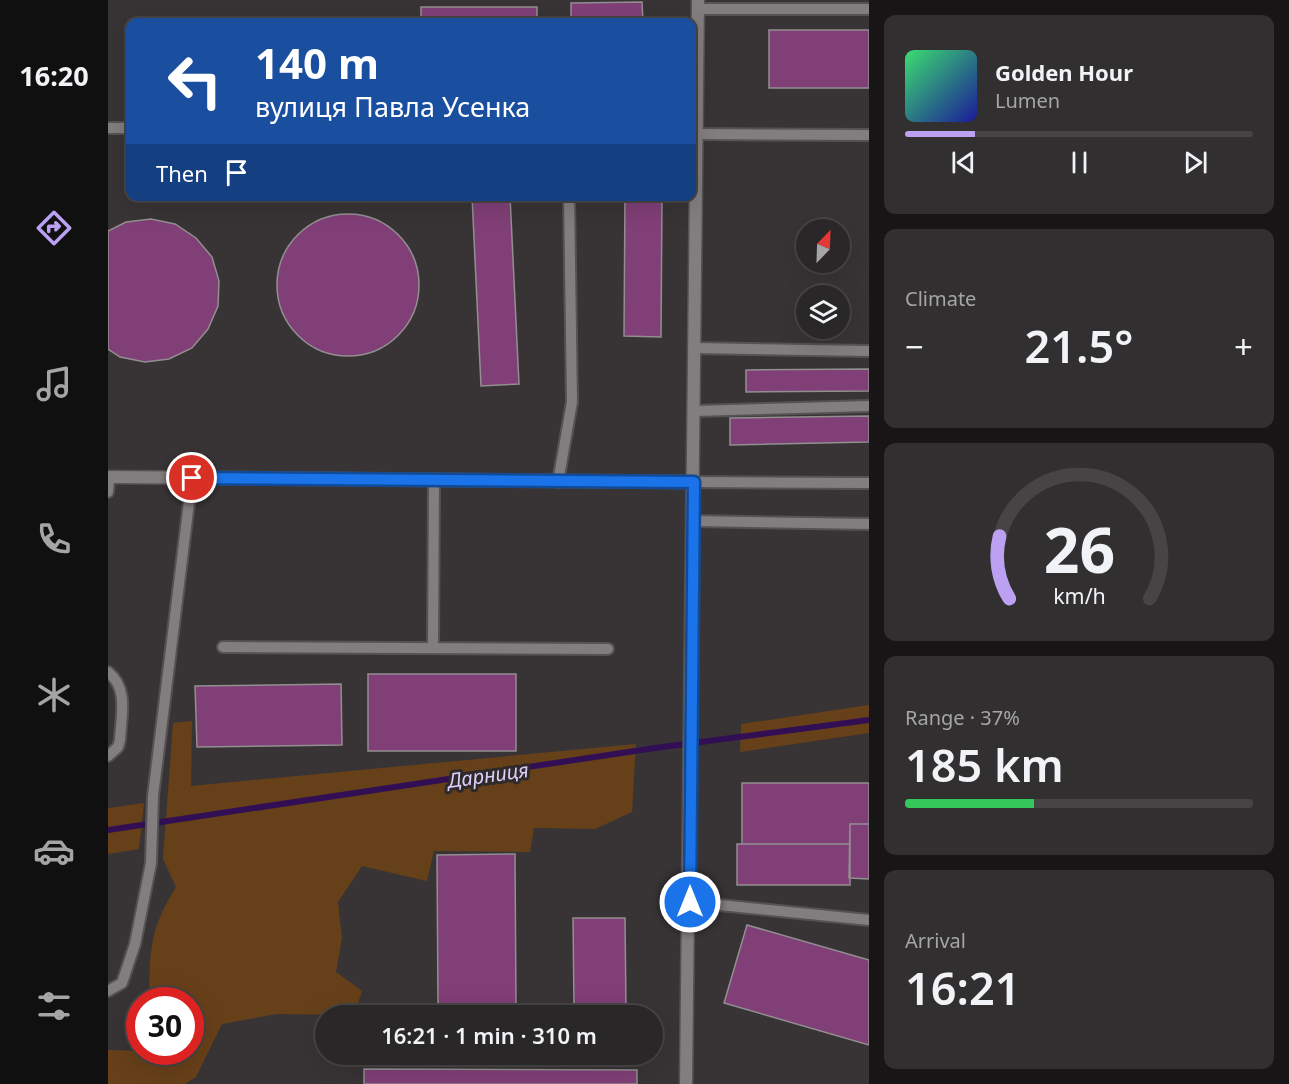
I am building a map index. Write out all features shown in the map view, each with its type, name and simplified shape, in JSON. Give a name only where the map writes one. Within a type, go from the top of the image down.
[{"type":"street","points":[[686,1084],[690,902],[698,4]]},
{"type":"street","points":[[109,477],[694,482]]},
{"type":"lane","points":[[698,4],[869,9]]},
{"type":"lane","points":[[108,128],[126,128]]},
{"type":"lane","points":[[697,134],[869,135]]},
{"type":"lane","points":[[558,482],[572,402],[569,201]]},
{"type":"lane","points":[[696,348],[869,351]]},
{"type":"lane","points":[[695,411],[869,406]]},
{"type":"lane","points":[[108,492],[109,477]]},
{"type":"lane","points":[[108,991],[122,983],[135,944],[151,863],[153,796],[192,478]]},
{"type":"lane","points":[[433,648],[434,480]]},
{"type":"lane","points":[[694,482],[869,483]]},
{"type":"lane","points":[[694,521],[869,524]]},
{"type":"lane","points":[[223,647],[608,649]]},
{"type":"lane","points":[[108,672],[119,682],[122,691],[120,740],[118,747],[108,756]]},
{"type":"lane","points":[[690,902],[869,920]]},
{"type":"shaded area","points":[[869,705],[869,733],[740,752],[741,724]]},
{"type":"shaded area","points":[[192,721],[191,786],[636,744],[632,812],[595,829],[534,828],[530,852],[434,851],[427,881],[362,866],[338,902],[342,938],[336,972],[362,991],[357,1005],[315,1005],[315,1014],[276,1014],[222,1024],[204,1061],[204,987],[149,987],[151,954],[156,929],[176,887],[163,859],[173,723]]},
{"type":"shaded area","points":[[144,803],[139,849],[108,854],[108,808]]},
{"type":"shaded area","points":[[108,1050],[126,1050],[126,1065],[202,1065],[196,1077],[185,1084],[108,1084]]},
{"type":"building","points":[[642,2],[643,18],[571,18],[571,3]]},
{"type":"building","points":[[421,7],[537,7],[537,18],[421,18]]},
{"type":"building","points":[[769,30],[869,30],[869,88],[769,88]]},
{"type":"building","points":[[472,201],[510,201],[519,384],[481,386]]},
{"type":"building","points":[[625,201],[662,201],[661,337],[624,336]]},
{"type":"building","points":[[348,214],[375,219],[398,235],[414,258],[419,285],[414,312],[398,335],[375,351],[348,356],[321,351],[298,335],[282,312],[277,285],[282,258],[298,235],[321,219]]},
{"type":"building","points":[[151,219],[175,224],[196,238],[212,257],[219,281],[218,306],[208,329],[192,348],[169,359],[145,362],[120,357],[108,349],[108,231],[126,222]]},
{"type":"building","points":[[869,369],[869,391],[746,392],[746,370]]},
{"type":"building","points":[[869,416],[869,442],[730,445],[730,418]]},
{"type":"building","points":[[368,674],[516,674],[516,751],[368,751]]},
{"type":"building","points":[[341,684],[342,745],[197,747],[195,686]]},
{"type":"building","points":[[742,783],[869,783],[869,824],[850,824],[850,844],[742,844]]},
{"type":"building","points":[[850,824],[869,824],[869,879],[849,878]]},
{"type":"building","points":[[737,844],[850,844],[850,885],[737,885]]},
{"type":"building","points":[[515,854],[516,1005],[438,1005],[437,855]]},
{"type":"building","points":[[573,918],[625,918],[626,1005],[574,1005]]},
{"type":"building","points":[[747,925],[869,960],[869,1045],[724,1003]]},
{"type":"building","points":[[364,1069],[637,1070],[637,1084],[364,1084]]},
{"type":"waterway","name":"Дарниця","points":[[108,830],[655,748],[869,720]]},
{"type":"route","points":[[192,478],[694,482],[690,902]]}]
